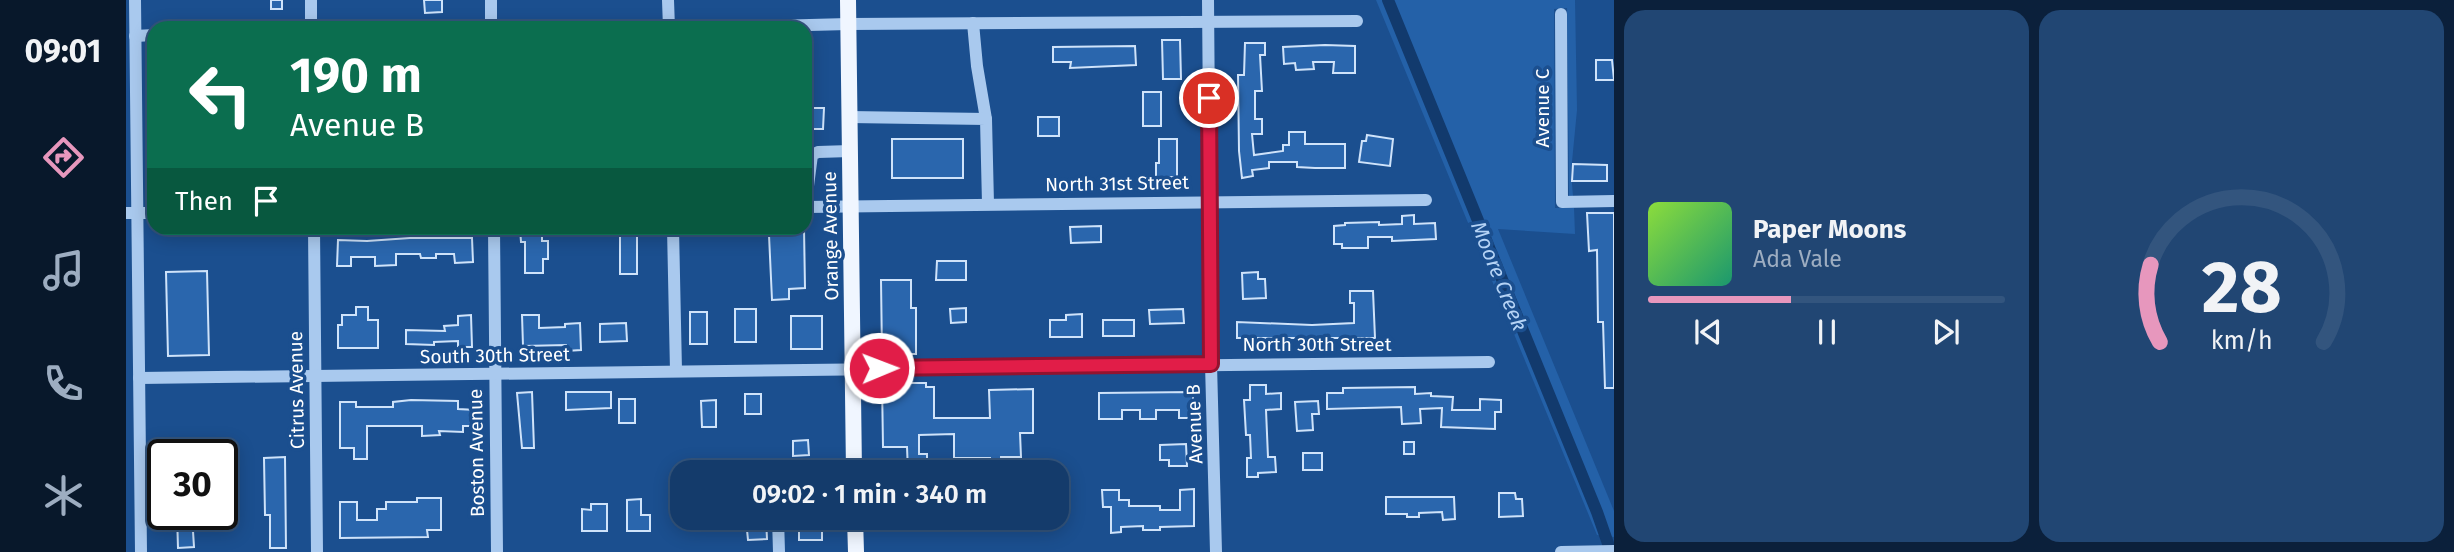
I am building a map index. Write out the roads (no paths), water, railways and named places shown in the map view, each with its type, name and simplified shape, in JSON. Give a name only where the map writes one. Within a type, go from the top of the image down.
[{"type":"main road","name":"Orange Avenue","points":[[848,0],[853,460]]},
{"type":"main road","points":[[855,530],[856,552]]},
{"type":"street","points":[[135,0],[135,36],[131,52],[132,213],[139,377],[141,552]]},
{"type":"street","points":[[311,0],[311,21]]},
{"type":"street","points":[[491,0],[491,21]]},
{"type":"street","points":[[668,0],[669,21]]},
{"type":"street","name":"Avenue B","points":[[1208,0],[1211,364],[1216,552]]},
{"type":"street","name":"Avenue C","points":[[1561,14],[1562,202],[1614,201]]},
{"type":"street","points":[[812,25],[1357,21]]},
{"type":"street","points":[[973,23],[976,66],[986,119],[988,204]]},
{"type":"street","points":[[135,36],[147,36]]},
{"type":"street","points":[[849,117],[986,119]]},
{"type":"street","points":[[812,160],[813,155],[818,152],[850,151]]},
{"type":"street","name":"North 31st Street","points":[[812,207],[1426,200]]},
{"type":"street","name":"Citrus Avenue","points":[[314,235],[317,552]]},
{"type":"street","name":"Boston Avenue","points":[[494,235],[497,552]]},
{"type":"street","points":[[673,235],[676,371]]},
{"type":"street","name":"North 30th Street","points":[[852,369],[1489,362]]},
{"type":"street","name":"South 30th Street","points":[[139,377],[852,369]]},
{"type":"street","points":[[778,530],[779,552]]},
{"type":"street","points":[[1561,552],[1614,551]]},
{"type":"waterway","name":"Moore Creek","points":[[1388,0],[1611,552]]}]
